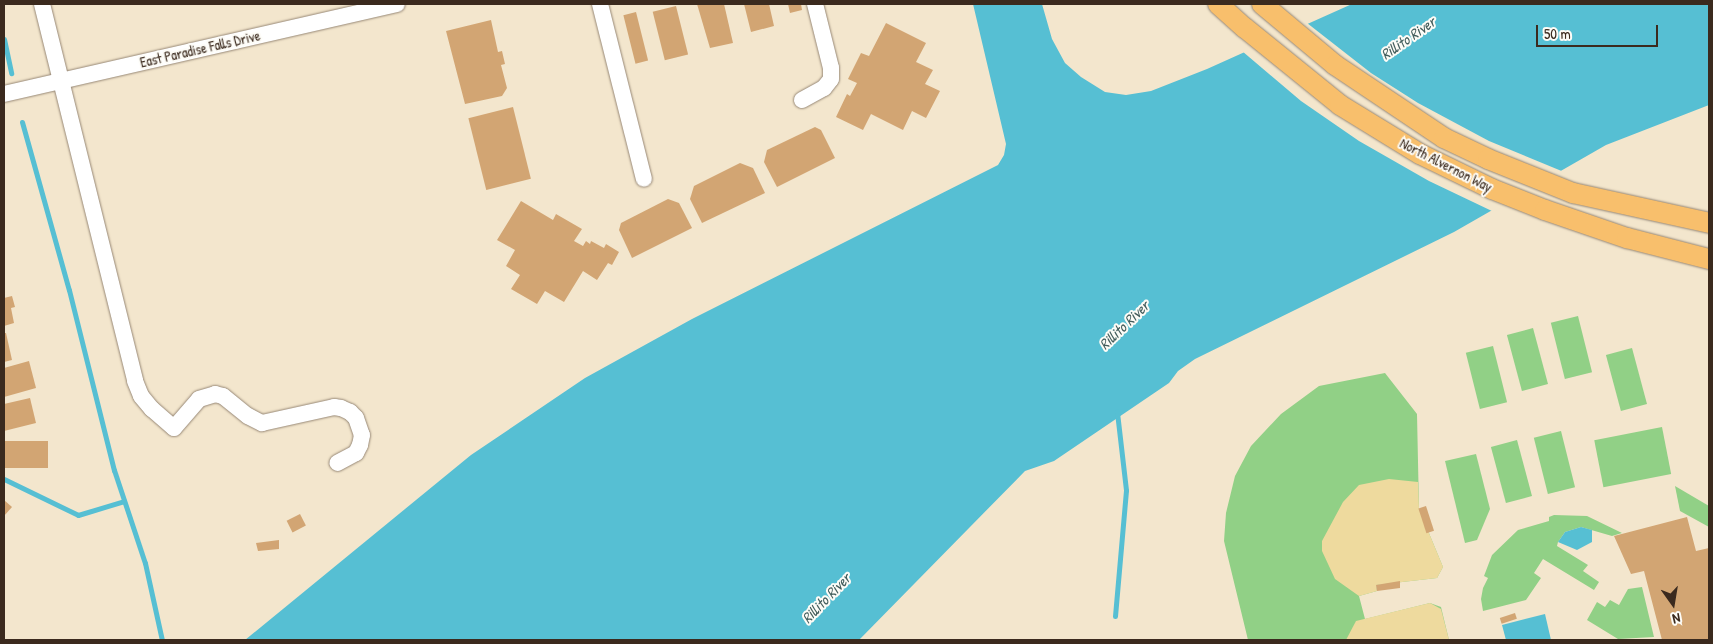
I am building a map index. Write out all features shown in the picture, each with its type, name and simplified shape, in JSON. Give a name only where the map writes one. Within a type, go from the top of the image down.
[{"type":"main road","name":"North Alvernon Way","points":[[1218,4],[1317,87],[1380,130],[1457,173],[1545,210],[1626,238],[1709,259]]},
{"type":"main road","name":"North Alvernon Way","points":[[1268,10],[1365,87],[1444,138],[1496,163],[1573,193],[1709,223]]},
{"type":"street","points":[[42,4],[135,381],[146,402],[174,428],[199,399],[215,394],[223,396],[248,416],[262,423],[334,407],[341,408],[350,412],[356,418],[362,435],[356,453],[337,463]]},
{"type":"street","name":"East Paradise Falls Drive","points":[[4,94],[397,4]]},
{"type":"street","points":[[600,4],[644,179]]},
{"type":"street","points":[[802,100],[824,88],[831,78],[831,68],[815,4]]},
{"type":"green space","points":[[1578,316],[1592,372],[1565,379],[1551,323]]},
{"type":"green space","points":[[1533,328],[1548,384],[1522,391],[1507,335]]},
{"type":"green space","points":[[1493,346],[1507,402],[1480,409],[1466,353]]},
{"type":"green space","points":[[1632,348],[1647,404],[1621,411],[1606,355]]},
{"type":"green space","points":[[1385,373],[1417,414],[1419,509],[1443,567],[1437,578],[1376,585],[1377,591],[1359,596],[1365,619],[1430,603],[1441,607],[1449,640],[1248,640],[1224,541],[1226,513],[1235,476],[1251,446],[1281,414],[1319,386]]},
{"type":"green space","points":[[1662,427],[1671,474],[1603,487],[1594,440]]},
{"type":"green space","points":[[1561,431],[1575,487],[1548,494],[1534,438]]},
{"type":"green space","points":[[1517,440],[1532,496],[1506,503],[1491,447]]},
{"type":"green space","points":[[1476,454],[1490,509],[1477,540],[1465,543],[1445,461]]},
{"type":"green space","points":[[1675,486],[1709,506],[1709,527],[1680,511]]},
{"type":"green space","points":[[1554,515],[1587,516],[1622,533],[1612,536],[1581,527],[1565,532],[1558,542],[1557,546],[1588,565],[1583,571],[1599,582],[1594,590],[1543,559],[1534,573],[1541,578],[1526,600],[1483,611],[1481,599],[1483,588],[1488,578],[1484,576],[1492,555],[1518,530],[1549,521],[1549,517]]},
{"type":"green space","points":[[1642,587],[1654,637],[1618,639],[1587,620],[1597,602],[1605,607],[1610,600],[1619,605],[1628,589]]},
{"type":"sand","points":[[1389,479],[1418,482],[1419,509],[1443,567],[1437,578],[1376,585],[1377,591],[1359,596],[1335,579],[1322,551],[1322,541],[1343,502],[1359,485]]},
{"type":"sand","points":[[1430,603],[1441,609],[1449,640],[1346,640],[1356,621]]},
{"type":"water","name":"Rillito River","points":[[973,4],[1042,4],[1052,39],[1065,63],[1081,77],[1105,92],[1126,95],[1151,91],[1207,69],[1352,4],[1709,4],[1709,105],[1606,145],[1454,232],[1195,359],[1178,371],[1169,383],[1054,461],[1025,471],[859,640],[245,640],[471,455],[585,378],[692,319],[998,165],[1004,155],[1006,144]]},
{"type":"water","points":[[1581,527],[1592,530],[1592,542],[1577,550],[1558,542],[1565,532]]},
{"type":"water","points":[[1545,614],[1551,640],[1506,640],[1502,625]]},
{"type":"pier","points":[[1307,23],[1371,73],[1418,103],[1489,141],[1564,172],[1494,212],[1429,181],[1359,141],[1301,101],[1242,51]]},
{"type":"building","points":[[697,4],[724,4],[733,43],[710,48]]},
{"type":"building","points":[[744,4],[769,4],[774,26],[751,32]]},
{"type":"building","points":[[788,4],[801,4],[802,10],[790,13]]},
{"type":"building","points":[[676,6],[688,55],[665,60],[653,12]]},
{"type":"building","points":[[636,12],[648,61],[635,64],[623,15]]},
{"type":"building","points":[[491,20],[498,52],[502,51],[505,64],[501,65],[507,88],[502,96],[465,104],[446,31]]},
{"type":"building","points":[[886,23],[926,43],[916,62],[933,70],[925,84],[940,91],[926,118],[912,111],[903,130],[871,114],[863,130],[836,117],[847,94],[850,96],[857,83],[848,79],[861,53],[869,56]]},
{"type":"building","points":[[513,107],[531,179],[486,190],[468,118]]},
{"type":"building","points":[[815,127],[821,130],[835,158],[777,187],[764,162],[767,150]]},
{"type":"building","points":[[740,163],[753,168],[765,193],[702,223],[690,199],[694,186]]},
{"type":"building","points":[[668,199],[679,203],[692,228],[632,258],[619,230],[621,223]]},
{"type":"building","points":[[521,201],[553,220],[556,214],[582,229],[574,241],[583,246],[586,241],[590,244],[591,241],[604,248],[606,244],[619,252],[612,265],[608,263],[597,280],[583,271],[564,302],[545,291],[537,304],[511,289],[520,275],[506,266],[515,250],[497,240]]},
{"type":"building","points":[[12,296],[15,307],[11,308],[14,323],[4,326],[4,298]]},
{"type":"building","points":[[4,333],[6,333],[12,360],[4,362]]},
{"type":"building","points":[[29,361],[36,388],[4,397],[4,368]]},
{"type":"building","points":[[30,398],[36,423],[4,431],[4,404]]},
{"type":"building","points":[[4,441],[48,441],[48,468],[4,468]]},
{"type":"building","points":[[4,500],[12,507],[4,516]]},
{"type":"building","points":[[1426,506],[1434,531],[1426,533],[1418,508]]},
{"type":"building","points":[[300,514],[306,526],[293,532],[287,521]]},
{"type":"building","points":[[1687,517],[1696,551],[1709,548],[1709,640],[1662,640],[1644,571],[1631,574],[1614,536]]},
{"type":"building","points":[[279,540],[279,549],[258,551],[256,543]]},
{"type":"building","points":[[1400,581],[1400,588],[1377,591],[1376,585]]},
{"type":"building","points":[[1515,613],[1517,619],[1502,624],[1500,618]]},
{"type":"waterway","points":[[4,39],[11,73]]},
{"type":"waterway","points":[[22,122],[69,290],[114,470],[145,563],[162,640]]},
{"type":"waterway","points":[[1115,616],[1126,490],[1117,412]]},
{"type":"waterway","points":[[4,479],[78,515],[124,501]]}]
